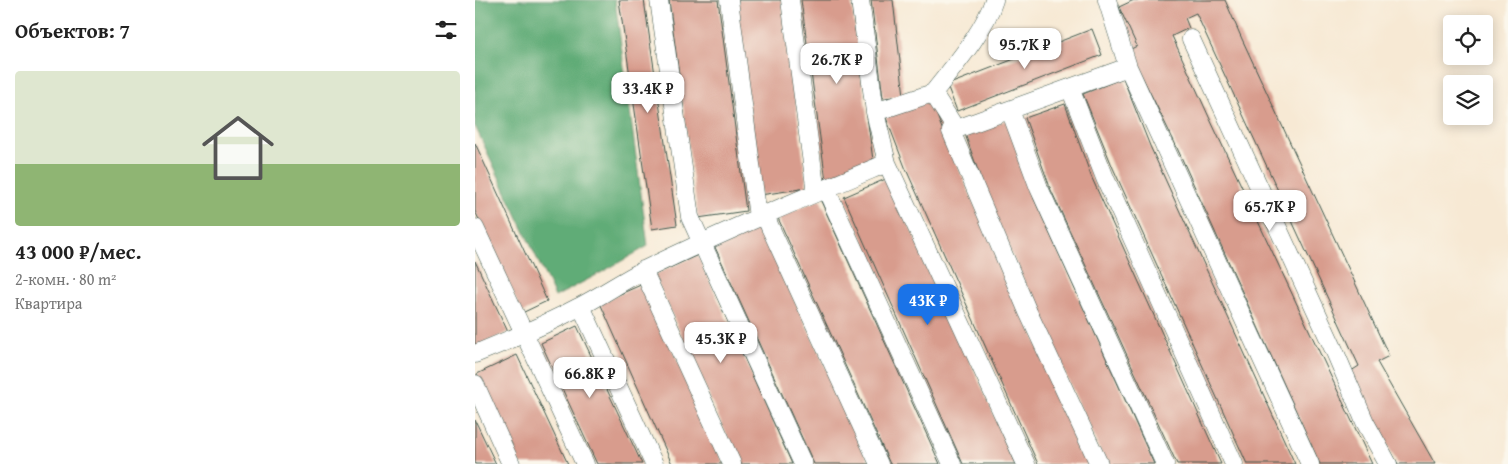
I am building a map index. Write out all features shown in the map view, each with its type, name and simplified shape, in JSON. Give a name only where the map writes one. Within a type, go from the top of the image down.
[{"type":"lane","points":[[659,0],[690,217],[803,464]]},
{"type":"lane","points":[[729,0],[761,216],[879,464]]},
{"type":"lane","points":[[790,0],[821,191],[952,464]]},
{"type":"lane","points":[[860,0],[875,112],[887,163],[1026,464]]},
{"type":"lane","points":[[875,112],[933,93],[990,13],[994,0]]},
{"type":"lane","points":[[1108,0],[1128,67],[1310,464]]},
{"type":"lane","points":[[1191,39],[1335,352],[1365,422],[1388,464]]},
{"type":"lane","points":[[1099,464],[1029,312],[951,131],[1128,67]]},
{"type":"lane","points":[[1070,88],[1105,178],[1234,464]]},
{"type":"lane","points":[[933,93],[956,129]]},
{"type":"lane","points":[[1010,110],[1039,188],[1165,464]]},
{"type":"lane","points":[[475,354],[525,334],[581,306],[643,270],[701,243],[887,163]]},
{"type":"lane","points":[[475,228],[585,464]]},
{"type":"lane","points":[[643,270],[731,464]]},
{"type":"lane","points":[[581,306],[654,464]]},
{"type":"lane","points":[[475,384],[511,464]]},
{"type":"green space","points":[[475,0],[615,0],[648,246],[555,297],[475,126]]},
{"type":"building","points":[[619,0],[644,0],[677,225],[652,229]]},
{"type":"building","points":[[669,0],[718,0],[746,211],[698,218]]},
{"type":"building","points":[[735,0],[782,0],[807,188],[760,195]]},
{"type":"building","points":[[801,0],[851,0],[873,160],[826,181]]},
{"type":"building","points":[[871,0],[893,0],[904,96],[883,98]]},
{"type":"building","points":[[1134,0],[1225,0],[1389,356],[1377,362],[1435,464],[1398,464],[1348,373],[1359,366],[1196,13],[1185,18],[1189,28],[1172,36],[1372,464],[1320,464],[1173,139],[1129,50],[1137,46],[1119,7]]},
{"type":"building","points":[[1092,29],[1102,55],[957,111],[947,85]]},
{"type":"building","points":[[1123,78],[1150,146],[1295,464],[1247,464],[1113,168],[1083,94]]},
{"type":"building","points":[[931,100],[949,147],[1091,464],[1038,464],[905,167],[885,115]]},
{"type":"building","points":[[1065,104],[1091,176],[1221,464],[1177,464],[1051,190],[1025,118]]},
{"type":"building","points":[[1007,120],[1034,199],[1154,464],[1106,464],[993,213],[965,134]]},
{"type":"building","points":[[475,143],[547,301],[522,313],[475,211]]},
{"type":"building","points":[[888,178],[1016,464],[963,464],[844,197]]},
{"type":"building","points":[[820,199],[940,464],[890,464],[778,218]]},
{"type":"building","points":[[760,224],[870,464],[814,464],[714,245]]},
{"type":"building","points":[[698,255],[792,464],[740,464],[654,275]]},
{"type":"building","points":[[475,261],[508,332],[475,348]]},
{"type":"building","points":[[643,284],[724,464],[672,464],[600,303]]},
{"type":"building","points":[[577,326],[642,464],[597,464],[541,343]]},
{"type":"building","points":[[517,355],[568,464],[520,464],[477,374]]},
{"type":"building","points":[[475,420],[496,464],[475,464]]}]
